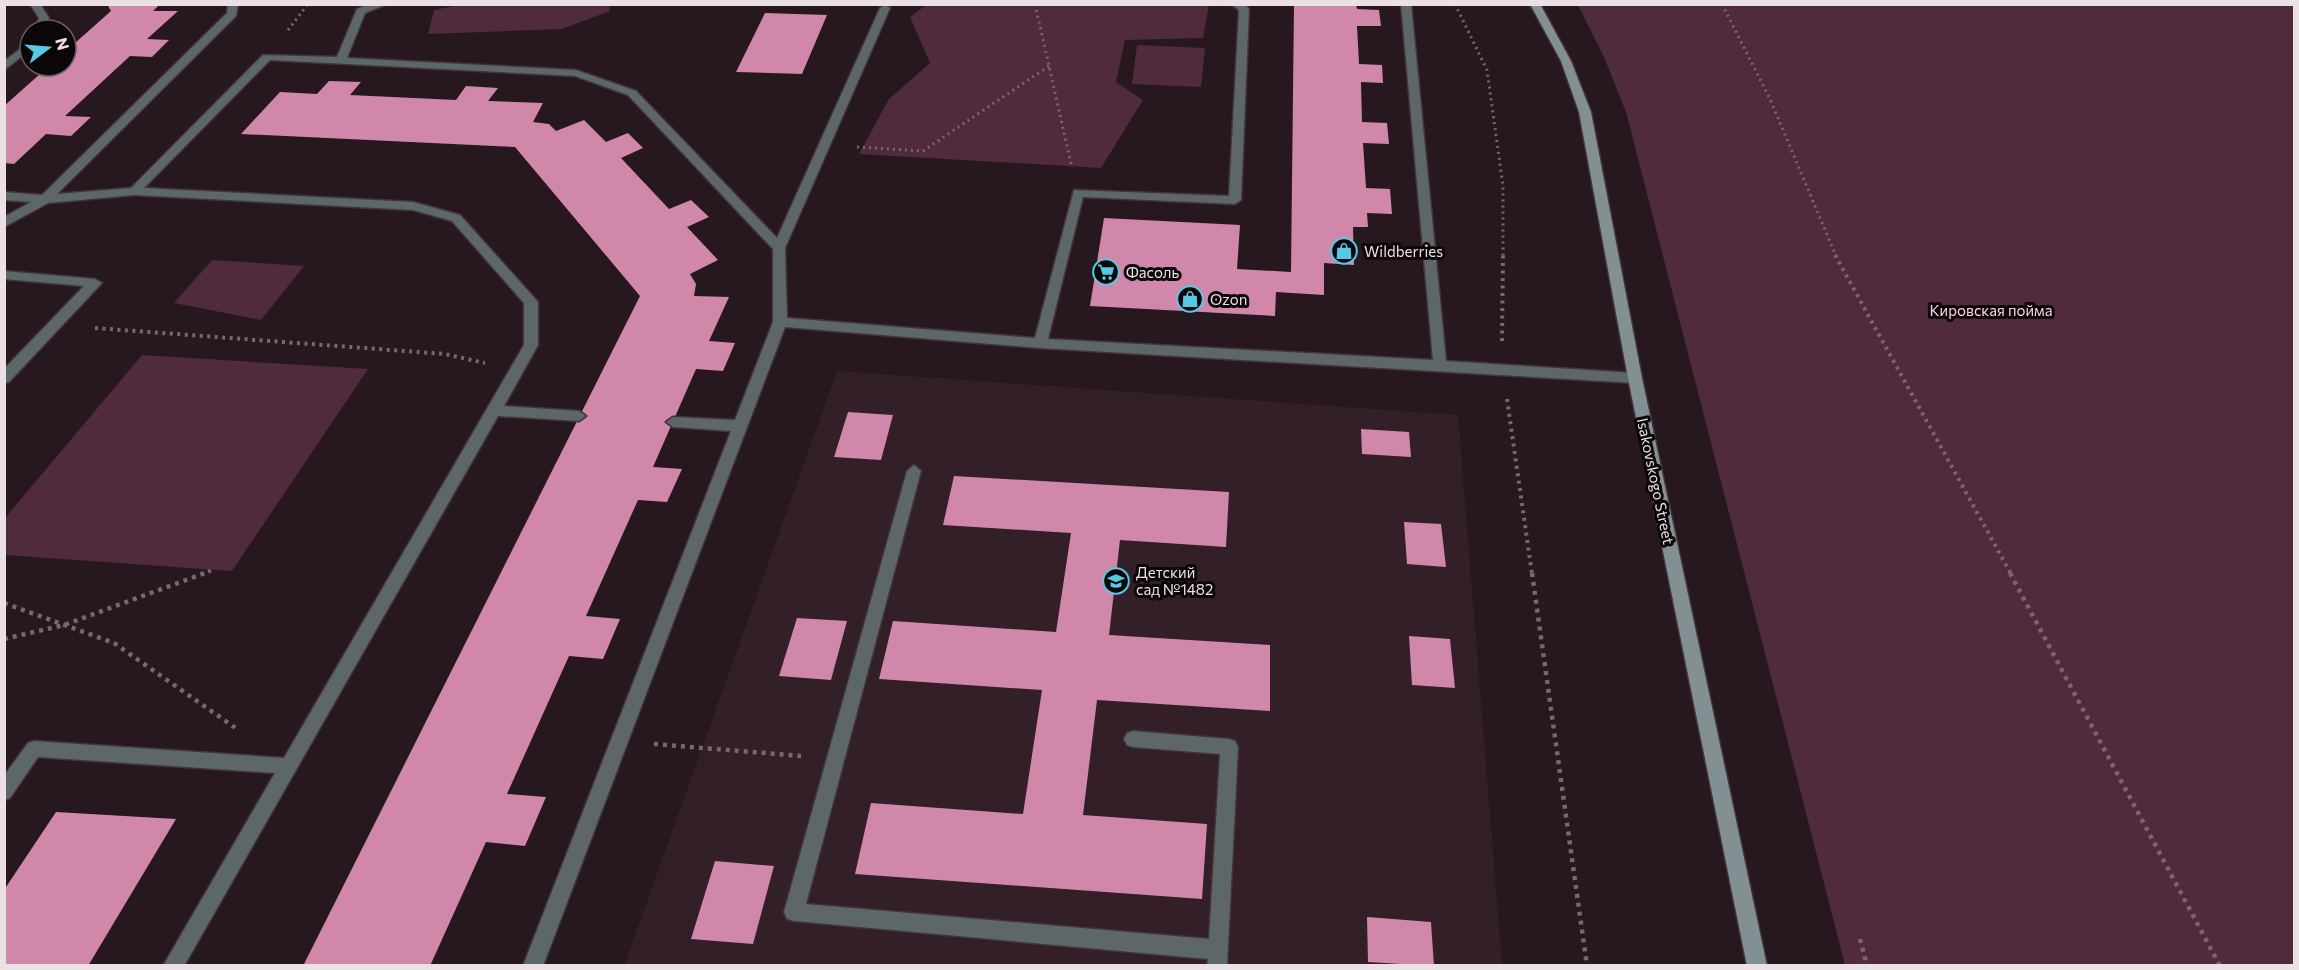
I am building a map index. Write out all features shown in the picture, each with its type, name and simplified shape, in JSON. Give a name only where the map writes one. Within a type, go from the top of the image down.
[{"type":"street","name":"Isakovskogo Street","points":[[1534,4],[1566,61],[1585,112],[1635,378],[1757,966]]},
{"type":"lane","points":[[35,4],[44,18]]},
{"type":"lane","points":[[4,223],[45,199],[232,14],[233,4]]},
{"type":"lane","points":[[341,60],[358,8],[382,4]]},
{"type":"lane","points":[[1040,343],[1078,193],[1235,200],[1244,9],[1236,4]]},
{"type":"lane","points":[[1406,4],[1440,366]]},
{"type":"lane","points":[[533,966],[780,322],[779,248],[885,8]]},
{"type":"lane","points":[[4,67],[18,55]]},
{"type":"lane","points":[[134,191],[267,57],[576,74],[632,93],[779,248]]},
{"type":"lane","points":[[4,196],[45,199],[134,191],[413,206],[456,218],[531,303],[531,345],[518,370],[173,966]]},
{"type":"lane","points":[[4,275],[95,283],[4,378]]},
{"type":"lane","points":[[780,322],[1040,343],[1635,378]]},
{"type":"lane","points":[[494,411],[579,416]]},
{"type":"lane","points":[[673,422],[741,426]]},
{"type":"lane","points":[[914,471],[794,912],[1217,958],[1229,747],[1133,739]]},
{"type":"lane","points":[[4,792],[34,749],[290,766]]},
{"type":"path","points":[[1035,4],[1078,193]]},
{"type":"path","points":[[1455,4],[1487,70],[1503,186],[1502,369],[1587,966]]},
{"type":"path","points":[[1722,4],[1770,99],[1828,241],[2074,690],[2220,966]]},
{"type":"path","points":[[824,146],[923,151],[1049,66]]},
{"type":"path","points":[[55,325],[445,354],[518,370]]},
{"type":"path","points":[[4,639],[64,625],[213,570]]},
{"type":"path","points":[[4,603],[114,643],[241,732]]},
{"type":"path","points":[[620,741],[836,759]]},
{"type":"path","points":[[1860,939],[1867,966]]},
{"type":"shaded area","name":"Детский сад №1482","points":[[837,371],[1458,415],[1502,965],[624,966]]},
{"type":"green space","points":[[609,4],[610,11],[562,29],[428,34],[434,10],[459,5]]},
{"type":"green space","points":[[926,5],[1209,5],[1203,38],[1125,40],[1116,82],[1143,100],[1101,168],[859,154],[889,99],[930,63],[910,17]]},
{"type":"green space","name":"Кировская пойма","points":[[1578,5],[2294,5],[2294,965],[1845,965],[1626,112],[1604,57]]},
{"type":"green space","points":[[1137,45],[1205,48],[1201,87],[1132,84]]},
{"type":"green space","points":[[212,260],[304,266],[261,320],[174,303]]},
{"type":"green space","points":[[142,355],[368,369],[232,571],[5,555],[5,518]]},
{"type":"building","points":[[107,4],[160,4],[153,11],[178,11],[147,39],[169,40],[152,57],[130,56],[65,116],[91,117],[71,136],[46,134],[14,164],[4,163],[4,106],[36,78],[78,78],[78,40],[111,11]]},
{"type":"building","points":[[1294,4],[1356,4],[1357,9],[1379,10],[1381,26],[1357,26],[1359,64],[1382,65],[1383,83],[1361,82],[1362,122],[1387,123],[1389,144],[1363,143],[1366,188],[1390,189],[1392,214],[1367,213],[1368,227],[1353,227],[1354,265],[1324,263],[1324,295],[1276,292],[1275,316],[1090,306],[1104,218],[1240,225],[1237,269],[1291,272]]},
{"type":"building","points":[[765,13],[827,15],[802,74],[736,72]]},
{"type":"building","points":[[329,81],[361,82],[350,95],[456,100],[466,86],[498,88],[488,101],[543,103],[533,122],[549,124],[556,131],[584,120],[606,142],[628,133],[643,148],[621,158],[669,209],[691,200],[709,217],[687,227],[718,260],[690,274],[696,284],[694,296],[729,297],[709,341],[735,343],[723,371],[696,369],[653,467],[682,469],[667,502],[638,500],[586,616],[620,619],[603,659],[569,656],[507,794],[546,797],[525,846],[486,842],[430,966],[303,966],[640,296],[515,147],[241,134],[280,92],[317,94]]},
{"type":"building","points":[[848,412],[893,415],[881,460],[834,457]]},
{"type":"building","points":[[1361,429],[1409,432],[1411,457],[1362,454]]},
{"type":"building","points":[[954,476],[1229,492],[1226,547],[1120,540],[1109,635],[1270,645],[1270,711],[1097,700],[1083,815],[1207,824],[1202,899],[855,874],[871,803],[1023,814],[1042,690],[879,679],[893,621],[1056,632],[1071,533],[943,525]]},
{"type":"building","points":[[1404,522],[1441,524],[1446,567],[1407,564]]},
{"type":"building","points":[[797,618],[847,621],[831,680],[779,676]]},
{"type":"building","points":[[1409,636],[1450,639],[1455,688],[1412,685]]},
{"type":"building","points":[[56,812],[176,819],[88,966],[4,966],[4,890]]},
{"type":"building","points":[[715,861],[774,866],[753,944],[691,939]]},
{"type":"building","points":[[1367,917],[1431,922],[1434,966],[1368,962]]},
{"type":"place","name":"Wildberries","points":[[1344,251]]},
{"type":"place","name":"Фасоль","points":[[1106,272]]},
{"type":"place","name":"Ozon","points":[[1190,299]]},
{"type":"place","name":"Детский сад №1482","points":[[1116,581]]}]
